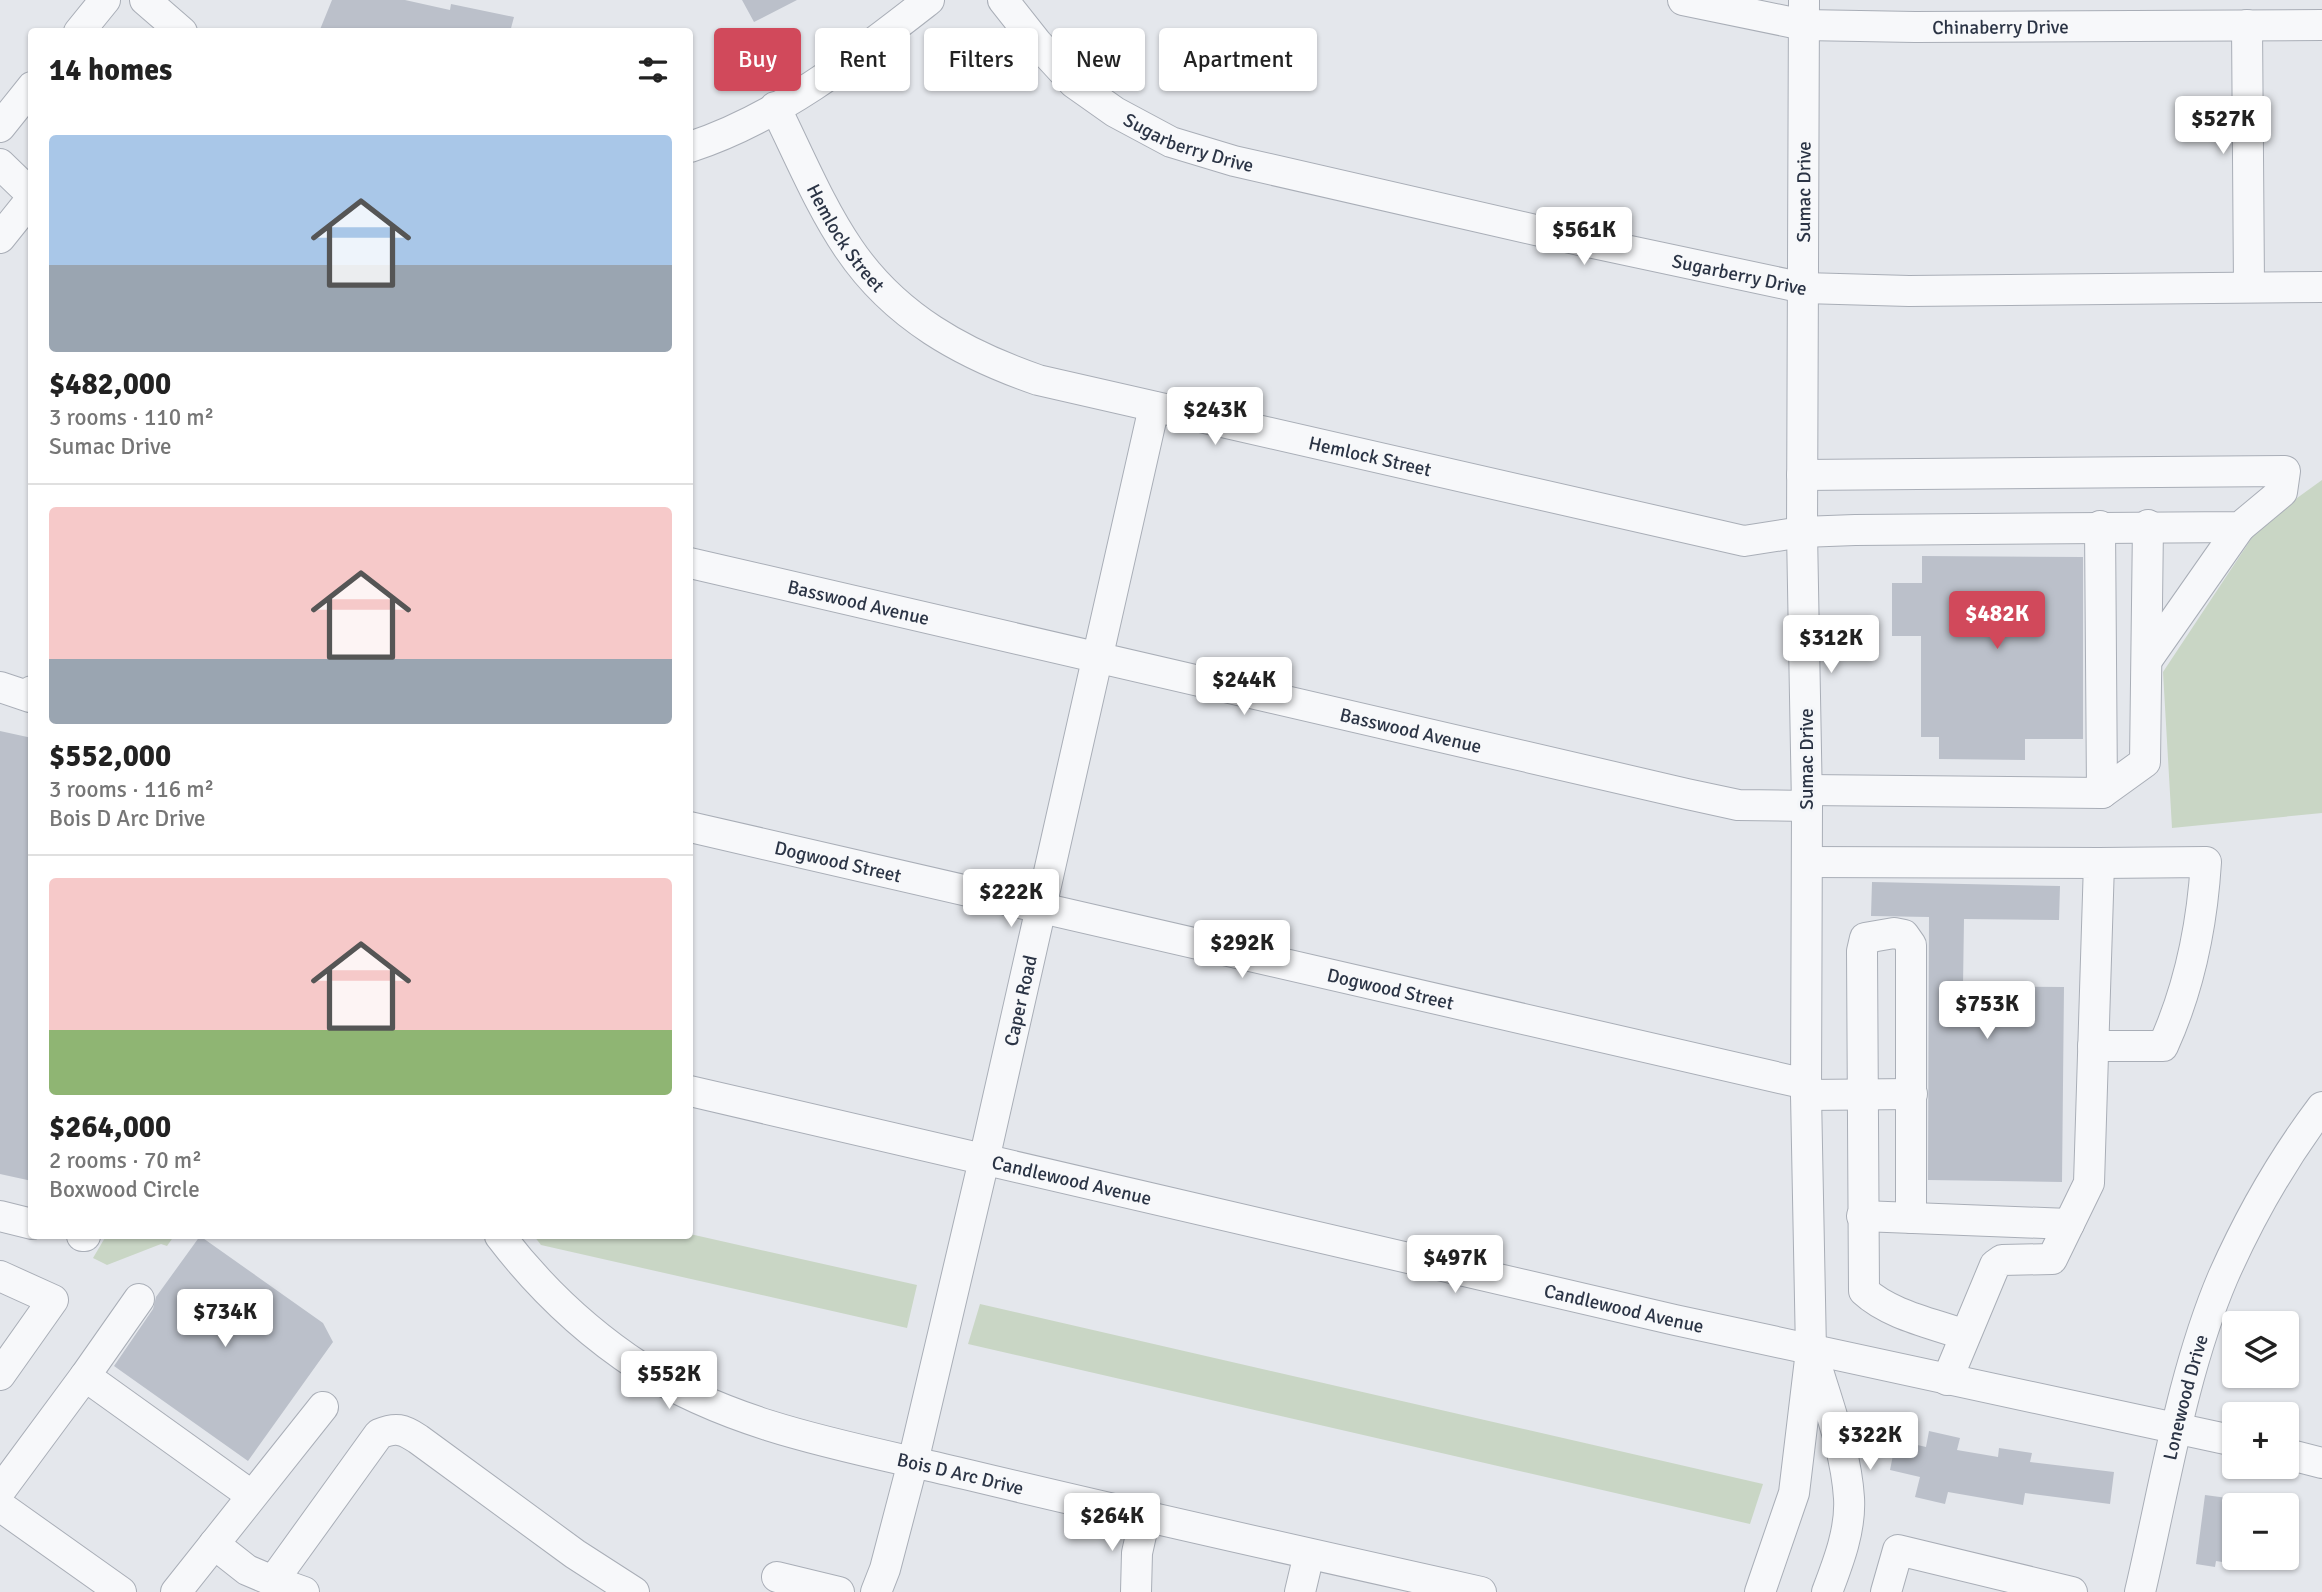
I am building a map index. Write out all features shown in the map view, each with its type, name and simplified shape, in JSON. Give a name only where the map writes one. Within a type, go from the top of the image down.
[{"type":"street","points":[[82,28],[105,0]]},
{"type":"street","points":[[145,0],[177,28]]},
{"type":"street","points":[[693,146],[775,107],[845,66],[929,0]]},
{"type":"street","name":"Sugarberry Drive","points":[[1003,0],[1037,43],[1074,83],[1115,112],[1171,142],[1247,164],[1804,288],[1909,291],[2322,287]]},
{"type":"street","name":"Chinaberry Drive","points":[[1683,0],[1915,27],[2322,25]]},
{"type":"street","name":"Sumac Drive","points":[[1760,1592],[1794,1493],[1811,1351],[1805,1090],[1807,798],[1802,532],[1804,12]]},
{"type":"street","points":[[2247,25],[2249,287]]},
{"type":"street","points":[[4,112],[28,91]]},
{"type":"street","name":"Hemlock Street","points":[[775,107],[848,248],[873,280],[908,314],[947,342],[993,365],[1038,380],[1744,541],[1802,532],[2148,525],[2240,527]]},
{"type":"street","points":[[0,164],[28,193]]},
{"type":"street","points":[[0,239],[28,202]]},
{"type":"street","name":"Caper Road","points":[[876,1592],[885,1569],[913,1462],[984,1160],[1100,657],[1154,407]]},
{"type":"street","points":[[1802,475],[2285,471],[2282,492],[2240,527],[2147,660]]},
{"type":"street","points":[[2102,793],[2146,762],[2148,525]]},
{"type":"street","points":[[2100,526],[2102,793]]},
{"type":"street","name":"Basswood Avenue","points":[[693,564],[1725,803],[1807,798],[2102,793]]},
{"type":"street","points":[[0,687],[28,696]]},
{"type":"street","name":"Dogwood Street","points":[[693,828],[1805,1090],[1863,1096],[1912,1094]]},
{"type":"street","points":[[1807,862],[2206,862],[2203,915],[2193,960],[2163,1046],[2093,1046]]},
{"type":"street","points":[[1947,1380],[1995,1265],[2002,1260],[2052,1259],[2089,1183],[2099,863]]},
{"type":"street","points":[[1911,1218],[1911,945],[1904,935],[1894,933],[1865,938],[1864,1291],[1874,1301],[1965,1335]]},
{"type":"street","name":"Candlewood Avenue","points":[[693,1092],[1811,1351],[2222,1438]]},
{"type":"street","name":"Lonewood Drive","points":[[2140,1592],[2202,1337],[2223,1279],[2284,1158],[2322,1107]]},
{"type":"street","points":[[0,1216],[28,1222]]},
{"type":"street","points":[[1863,1216],[2069,1224]]},
{"type":"street","name":"Bois D Arc Drive","points":[[502,1239],[560,1305],[641,1367],[693,1395],[743,1416],[810,1438],[1481,1592]]},
{"type":"street","points":[[0,1276],[53,1300],[0,1375]]},
{"type":"street","points":[[0,1491],[139,1298]]},
{"type":"street","name":"Sumac Drive","points":[[1811,1351],[1839,1439],[1849,1498],[1846,1531],[1827,1592]]},
{"type":"street","points":[[85,1376],[251,1495]]},
{"type":"street","points":[[176,1592],[323,1407]]},
{"type":"street","points":[[273,1580],[379,1434],[394,1428],[405,1430],[575,1554],[634,1592]]},
{"type":"street","points":[[2299,1457],[2322,1463]]},
{"type":"street","points":[[0,1506],[121,1592]]},
{"type":"street","points":[[1136,1592],[1137,1553],[1145,1517]]},
{"type":"street","points":[[214,1544],[247,1570],[304,1592]]},
{"type":"street","points":[[1886,1592],[1898,1549],[2067,1591]]},
{"type":"street","points":[[1300,1592],[1309,1554]]},
{"type":"street","points":[[777,1577],[839,1592]]},
{"type":"green space","points":[[2322,480],[2322,813],[2172,828],[2163,672],[2261,524]]},
{"type":"green space","points":[[693,1235],[917,1285],[907,1328],[541,1245],[536,1239],[693,1239]]},
{"type":"green space","points":[[104,1239],[172,1239],[167,1246],[161,1244],[107,1265],[93,1258]]},
{"type":"green space","points":[[980,1304],[1763,1484],[1750,1524],[968,1344]]},
{"type":"building","points":[[332,0],[405,0],[450,10],[451,4],[514,17],[511,28],[321,28]]},
{"type":"building","points":[[742,0],[797,0],[754,22]]},
{"type":"building","points":[[1922,556],[2083,557],[2083,739],[2025,739],[2025,760],[1939,759],[1939,737],[1921,737],[1921,636],[1892,636],[1892,583],[1922,583]]},
{"type":"building","points":[[0,731],[28,737],[28,1180],[0,1174]]},
{"type":"building","points":[[1872,882],[2060,886],[2059,920],[1964,919],[1963,986],[2064,987],[2062,1182],[1928,1180],[1929,917],[1871,916]]},
{"type":"building","points":[[198,1239],[204,1239],[323,1323],[333,1342],[248,1461],[114,1366],[153,1309],[156,1297]]},
{"type":"building","points":[[1929,1431],[1960,1438],[1957,1450],[1998,1457],[1999,1448],[2032,1453],[2030,1462],[2114,1472],[2110,1504],[2025,1493],[2023,1505],[1948,1492],[1945,1504],[1915,1497],[1920,1477],[1890,1470],[1896,1440],[1926,1447]]},
{"type":"building","points":[[2205,1495],[2222,1497],[2222,1562],[2216,1561],[2215,1567],[2196,1564]]}]
